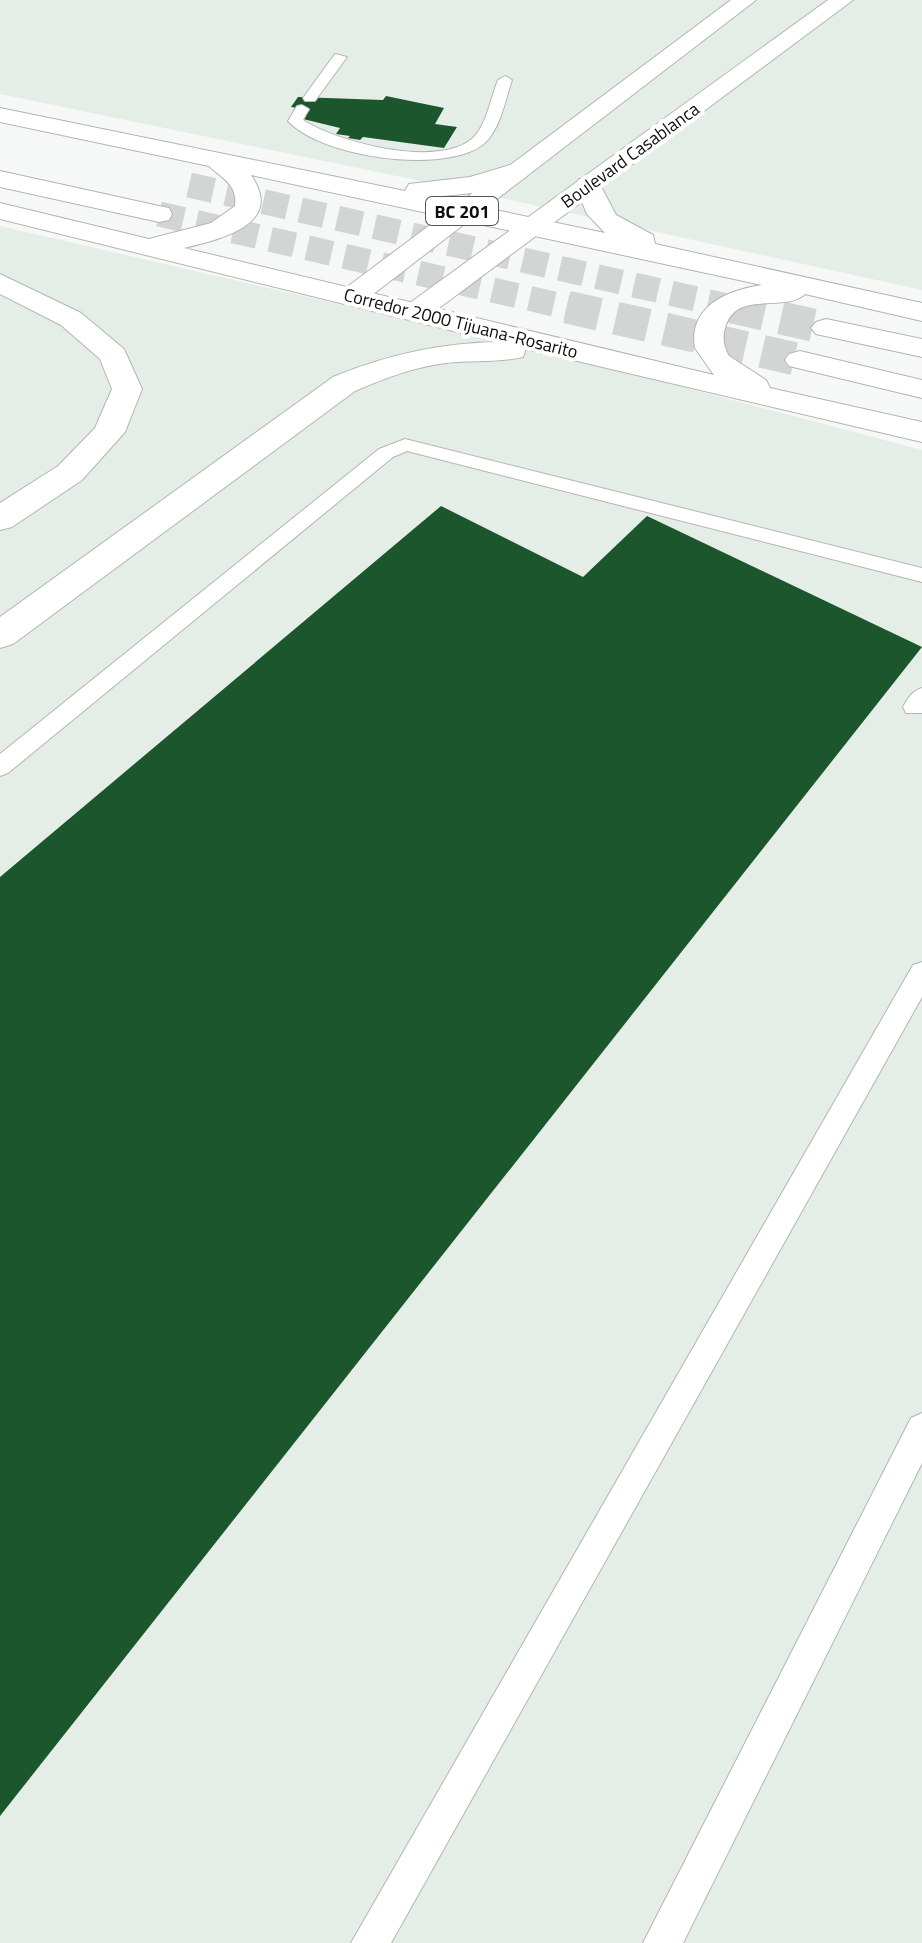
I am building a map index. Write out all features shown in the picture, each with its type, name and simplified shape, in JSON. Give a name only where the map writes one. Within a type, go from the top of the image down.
[{"type":"main road","points":[[353,296],[745,0]]},
{"type":"main road","name":"Boulevard Casablanca","points":[[417,311],[842,0]]},
{"type":"main road","name":"BC 201","points":[[0,115],[532,225],[922,312]]},
{"type":"main road","points":[[137,244],[206,237],[233,224],[248,208],[251,193],[243,177],[219,162]]},
{"type":"main road","points":[[326,183],[438,190],[473,185],[517,171]]},
{"type":"main road","points":[[0,179],[159,214]]},
{"type":"main road","points":[[588,185],[593,206],[605,220],[628,235],[705,265]]},
{"type":"main road","name":"Corredor 2000 Tijuana-Rosarito","points":[[0,211],[570,351],[922,432]]},
{"type":"main road","points":[[0,283],[71,319],[113,355],[127,389],[109,432],[70,473],[0,519]]},
{"type":"main road","points":[[770,396],[715,361],[708,344],[710,322],[720,309],[746,295],[834,293]]},
{"type":"main road","points":[[826,328],[922,348]]},
{"type":"main road","points":[[0,635],[344,384],[387,364],[435,353],[570,351]]},
{"type":"main road","points":[[800,360],[922,389]]},
{"type":"lane","points":[[340,57],[295,121],[319,137],[427,157],[471,146],[481,139],[505,80]]},
{"type":"lane","points":[[0,767],[386,453],[405,445],[922,575]]},
{"type":"lane","points":[[370,1943],[922,973]]},
{"type":"lane","points":[[662,1943],[922,1429]]},
{"type":"shaded area","points":[[0,0],[922,0],[922,290],[455,188],[0,94]]},
{"type":"shaded area","points":[[0,226],[584,361],[922,450],[922,1943],[0,1943]]},
{"type":"building","points":[[386,96],[444,108],[435,124],[457,127],[444,148],[363,137],[360,140],[348,138],[350,136],[336,134],[340,128],[303,119],[310,110],[291,107],[298,97],[383,100]]},
{"type":"building","points":[[441,506],[583,577],[647,516],[922,647],[0,1816],[0,877]]},
{"type":"tunnel","points":[[189,185],[741,309]]},
{"type":"tunnel","points":[[159,214],[576,309]]},
{"type":"tunnel","points":[[567,307],[800,360]]},
{"type":"tunnel","points":[[732,307],[826,328]]}]
